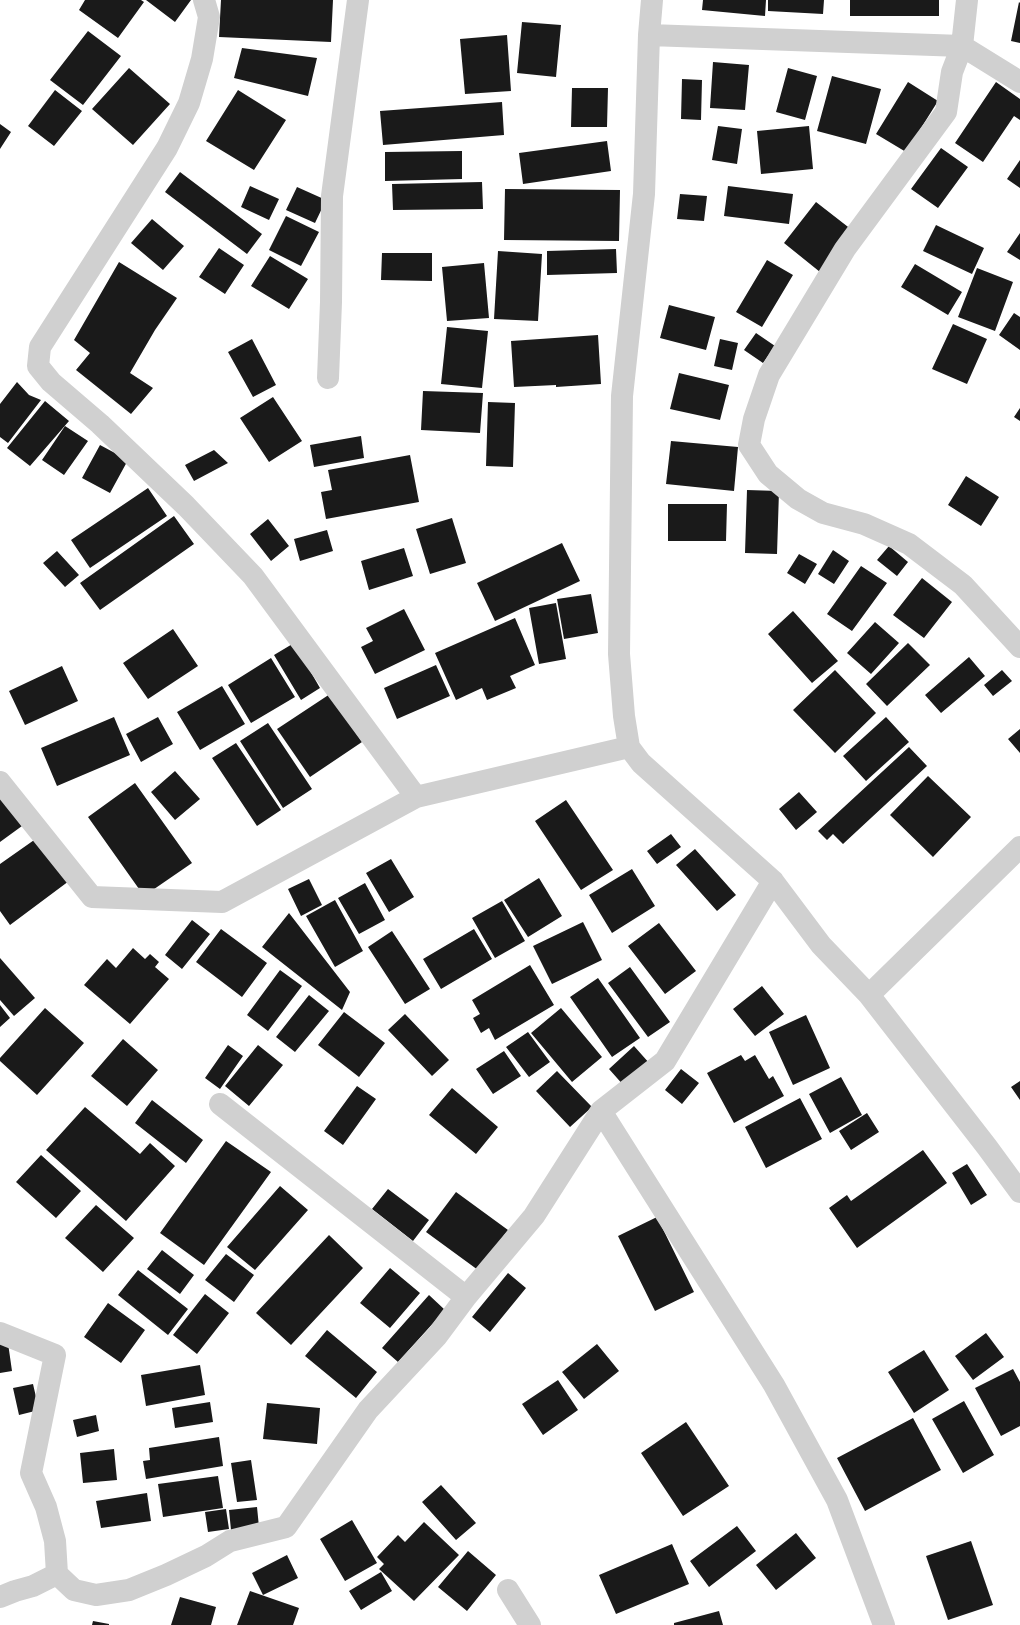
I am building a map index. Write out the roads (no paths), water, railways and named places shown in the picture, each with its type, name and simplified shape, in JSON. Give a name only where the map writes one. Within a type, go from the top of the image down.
[{"type":"street","points":[[204,0],[209,17],[202,59],[189,103],[167,148],[40,347],[38,366],[51,382],[100,424],[186,506],[253,576],[416,797]]},
{"type":"street","points":[[328,378],[331,302],[332,196],[358,0]]},
{"type":"street","points":[[652,0],[649,35],[644,194],[622,396],[619,654],[624,716],[630,747],[641,764],[773,880],[821,945],[869,994],[1020,1192]]},
{"type":"street","points":[[967,0],[962,46],[952,72],[946,112],[845,249],[770,374],[754,419],[749,445],[768,474],[798,499],[823,513],[864,524],[909,544],[963,586],[1020,648]]},
{"type":"street","points":[[649,35],[962,46],[1020,82]]},
{"type":"street","points":[[0,782],[92,897],[222,902],[416,797],[630,747]]},
{"type":"street","points":[[869,994],[1020,847]]},
{"type":"street","points":[[0,1332],[55,1356],[31,1472],[46,1507],[55,1541],[57,1574],[74,1590],[96,1595],[129,1590],[166,1575],[206,1556],[230,1541],[286,1527],[368,1410],[437,1336],[466,1297],[534,1216],[601,1111],[665,1061],[773,880]]},
{"type":"street","points":[[220,1104],[466,1297]]},
{"type":"street","points":[[601,1111],[774,1385],[837,1500],[884,1625]]},
{"type":"street","points":[[0,1597],[33,1586],[57,1574]]},
{"type":"street","points":[[508,1590],[530,1625]]}]
